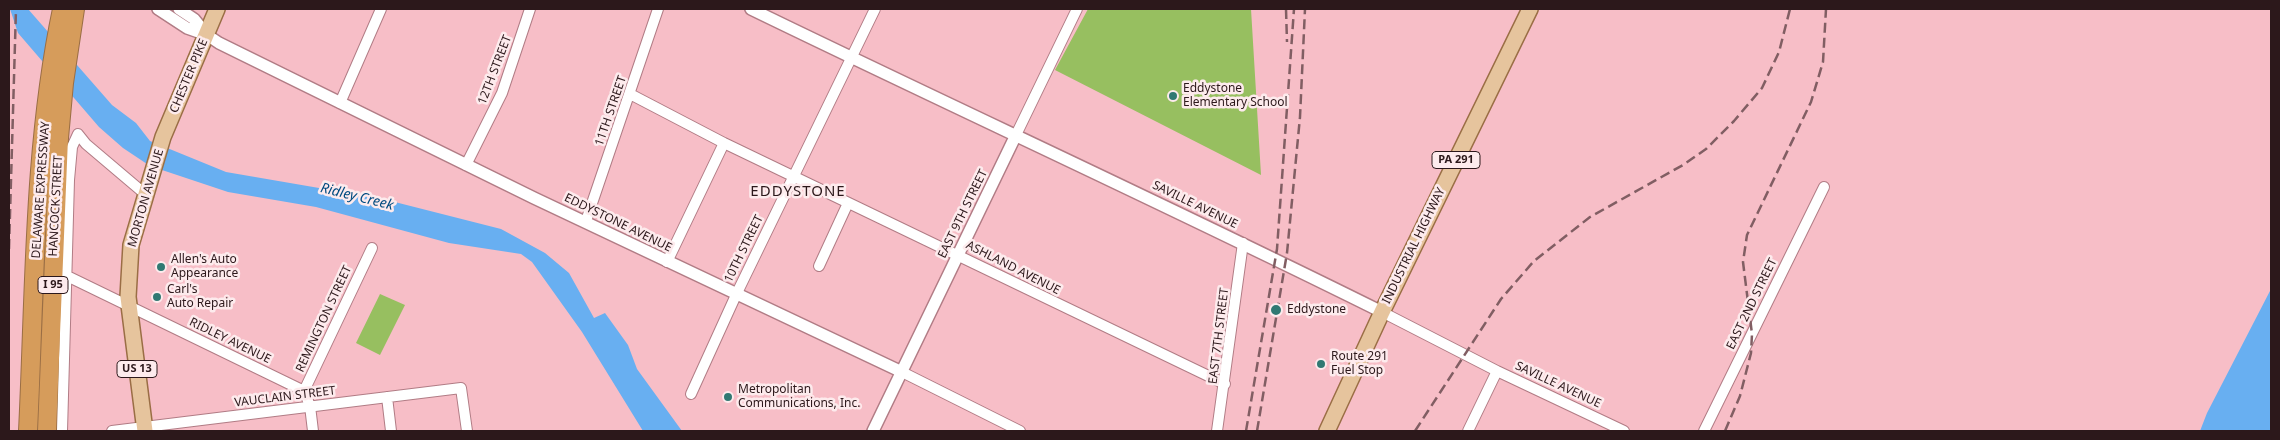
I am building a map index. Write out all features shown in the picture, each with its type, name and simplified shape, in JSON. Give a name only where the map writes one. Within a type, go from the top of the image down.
[{"type":"highway","name":"DELAWARE EXPRESSWAY","points":[[47,431],[51,139],[64,83],[75,9]]},
{"type":"highway","name":"DELAWARE EXPRESSWAY","points":[[28,431],[34,281],[51,139],[61,12]]},
{"type":"main road","name":"CHESTER PIKE","points":[[161,143],[217,9]]},
{"type":"main road","name":"INDUSTRIAL HIGHWAY","points":[[1328,431],[1382,312],[1530,9]]},
{"type":"main road","name":"MORTON AVENUE","points":[[145,429],[128,290],[130,254],[145,194],[161,143]]},
{"type":"street","points":[[158,9],[187,28],[207,35]]},
{"type":"street","points":[[179,9],[194,19],[207,35]]},
{"type":"street","points":[[340,102],[381,9]]},
{"type":"street","name":"12TH STREET","points":[[466,164],[502,93],[530,9]]},
{"type":"street","name":"11TH STREET","points":[[586,221],[658,9]]},
{"type":"street","name":"SAVILLE AVENUE","points":[[751,9],[1015,137],[1086,168],[1243,243],[1496,371],[1624,431]]},
{"type":"street","name":"10TH STREET","points":[[691,394],[736,295],[875,9]]},
{"type":"street","name":"EAST 9TH STREET","points":[[873,431],[1077,9]]},
{"type":"street","name":"EDDYSTONE AVENUE","points":[[207,35],[219,43],[667,262],[902,372],[1020,431]]},
{"type":"street","name":"ASHLAND AVENUE","points":[[630,94],[724,143],[1225,384]]},
{"type":"street","name":"HANCOCK STREET","points":[[62,431],[65,275],[70,160],[73,143],[78,134],[86,144],[145,194]]},
{"type":"street","points":[[667,262],[724,143]]},
{"type":"street","name":"EAST 2ND STREET","points":[[1704,431],[1824,187]]},
{"type":"street","points":[[819,266],[848,203]]},
{"type":"street","name":"EAST 7TH STREET","points":[[1217,431],[1243,243]]},
{"type":"street","name":"REMINGTON STREET","points":[[313,431],[310,406],[304,391],[372,248]]},
{"type":"street","name":"RIDLEY AVENUE","points":[[65,275],[304,391]]},
{"type":"street","points":[[1468,431],[1496,371]]},
{"type":"street","name":"VAUCLAIN STREET","points":[[112,431],[145,429],[310,406],[461,388],[467,431]]},
{"type":"street","points":[[387,397],[391,431]]},
{"type":"green space","name":"Eddystone Elementary School","points":[[1088,9],[1251,9],[1261,175],[1055,70]]},
{"type":"green space","points":[[380,294],[405,305],[380,355],[356,343]]},
{"type":"water","name":"Ridley Creek","points":[[10,9],[28,9],[112,105],[136,123],[150,141],[226,172],[383,199],[501,229],[545,253],[569,273],[594,318],[605,313],[628,345],[637,369],[682,431],[643,431],[582,332],[532,262],[521,254],[449,243],[316,207],[228,192],[150,166],[123,148],[99,127],[18,33]]},
{"type":"water","points":[[2271,289],[2271,431],[2200,431],[2207,413]]},
{"type":"railway","points":[[9,249],[16,9]]},
{"type":"railway","points":[[1286,9],[1287,42]]},
{"type":"railway","points":[[1246,431],[1277,249],[1294,9]]},
{"type":"railway","points":[[1257,431],[1287,253],[1300,117],[1305,9]]},
{"type":"railway","points":[[1415,431],[1501,299],[1534,261],[1590,217],[1683,165],[1706,149],[1734,121],[1762,88],[1779,52],[1790,9]]},
{"type":"railway","points":[[1725,431],[1740,396],[1751,353],[1752,334],[1743,262],[1747,235],[1811,102],[1823,62],[1826,9]]},
{"type":"place","name":"Eddystone Elementary School","points":[[1173,96]]},
{"type":"place","name":"Allen's Auto Appearance","points":[[161,267]]},
{"type":"place","name":"Carl's Auto Repair","points":[[157,297]]},
{"type":"place","name":"Eddystone","points":[[1276,310]]},
{"type":"place","name":"Route 291 Fuel Stop","points":[[1321,364]]},
{"type":"place","name":"Metropolitan Communications, Inc.","points":[[728,397]]},
{"type":"district","name":"EDDYSTONE","points":[[798,192]]}]
